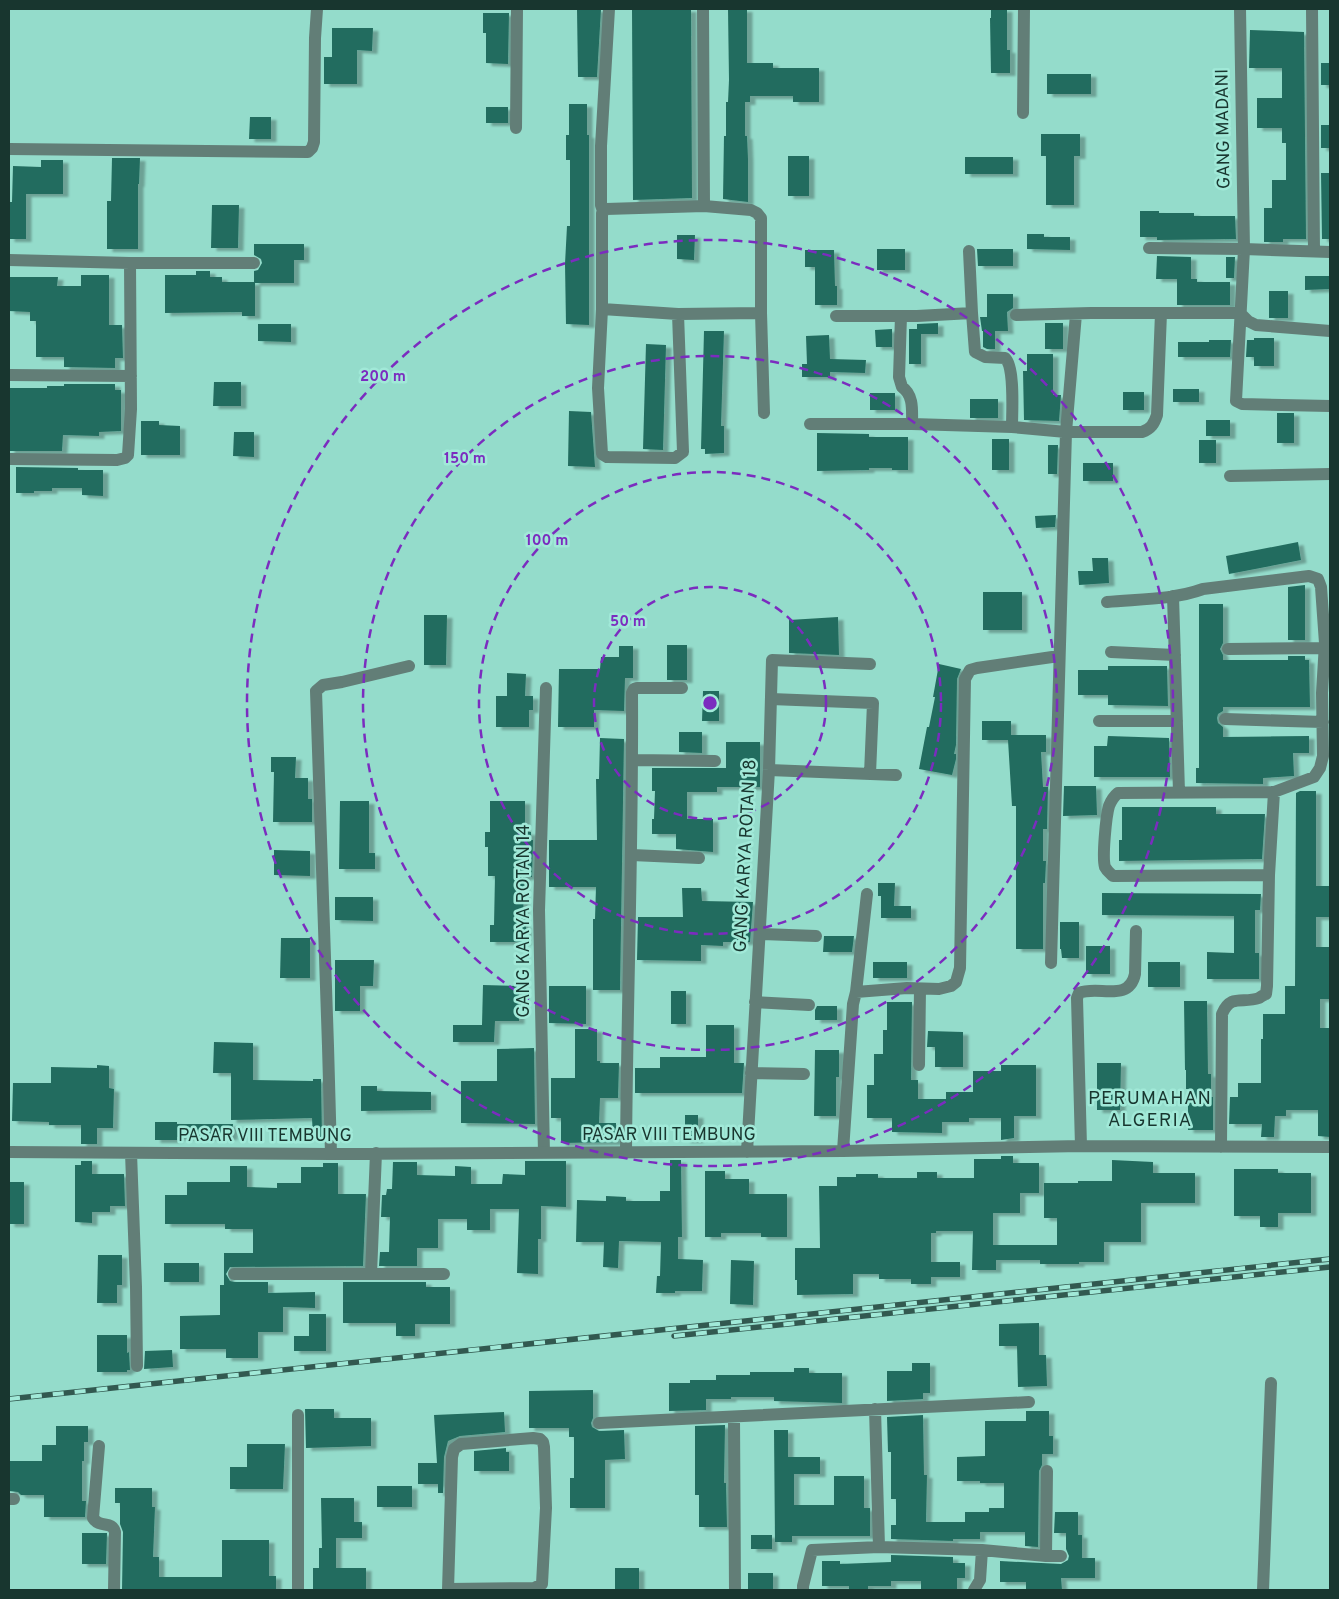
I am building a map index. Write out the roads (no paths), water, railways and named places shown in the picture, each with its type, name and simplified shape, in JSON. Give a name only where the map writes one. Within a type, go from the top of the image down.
[{"type":"street","points":[[9,149],[308,152],[314,142],[317,9]]},
{"type":"street","points":[[516,128],[517,9]]},
{"type":"street","points":[[609,9],[601,146],[601,205],[603,211],[602,309],[598,388],[602,451],[604,456],[670,459],[682,452],[678,314]]},
{"type":"street","points":[[703,9],[704,206]]},
{"type":"street","points":[[1024,9],[1024,113]]},
{"type":"street","name":"GANG MADANI","points":[[1240,9],[1244,249],[1235,399],[1237,403],[1330,406]]},
{"type":"street","points":[[1312,9],[1314,251]]},
{"type":"street","points":[[603,211],[606,209],[704,206],[751,210],[761,218],[764,413]]},
{"type":"street","points":[[1149,248],[1330,252]]},
{"type":"street","points":[[969,251],[975,352],[985,357],[1005,358],[1009,364],[1012,427]]},
{"type":"street","points":[[9,260],[130,263],[254,263]]},
{"type":"street","points":[[9,459],[117,460],[128,455],[131,376],[130,263]]},
{"type":"street","points":[[602,309],[678,314],[761,313]]},
{"type":"street","points":[[836,316],[972,313]]},
{"type":"street","points":[[810,424],[912,424],[1012,427],[1066,432],[1142,432],[1150,428],[1157,415],[1161,313]]},
{"type":"street","points":[[1016,315],[1240,313],[1248,321],[1256,325],[1330,331]]},
{"type":"street","points":[[1051,963],[1066,432],[1076,314]]},
{"type":"street","points":[[901,316],[899,377],[902,387],[906,389],[910,397],[912,424]]},
{"type":"street","points":[[9,375],[131,376]]},
{"type":"street","points":[[1230,476],[1330,474]]},
{"type":"street","points":[[1106,602],[1173,596],[1193,593],[1203,589],[1309,576],[1318,579],[1322,587],[1324,648],[1322,693],[1323,756],[1320,768],[1314,777],[1274,792],[1118,794],[1113,797],[1108,809],[1104,858],[1108,872],[1113,876],[1268,875]]},
{"type":"street","points":[[1173,596],[1178,792]]},
{"type":"street","points":[[1228,649],[1324,648]]},
{"type":"street","points":[[1111,652],[1175,655]]},
{"type":"street","points":[[856,992],[939,989],[951,986],[956,982],[960,968],[965,679],[970,670],[978,668],[1059,656]]},
{"type":"street","name":"GANG KARYA ROTAN 18","points":[[747,1152],[770,770],[772,660],[870,664]]},
{"type":"street","points":[[330,1154],[316,691],[323,685],[410,666]]},
{"type":"street","name":"GANG KARYA ROTAN 14","points":[[544,1153],[539,910],[546,688]]},
{"type":"street","points":[[626,1152],[633,690],[637,688],[682,688]]},
{"type":"street","points":[[771,698],[873,703],[870,774]]},
{"type":"street","points":[[1224,718],[1322,722]]},
{"type":"street","points":[[1099,720],[1177,720]]},
{"type":"street","points":[[633,760],[715,761]]},
{"type":"street","points":[[770,770],[896,775]]},
{"type":"street","points":[[1222,1147],[1222,1014],[1225,1006],[1232,1001],[1259,998],[1266,994],[1268,986],[1268,875],[1274,792]]},
{"type":"street","points":[[632,855],[699,858]]},
{"type":"street","points":[[843,1151],[853,1004],[867,894]]},
{"type":"street","points":[[1081,1146],[1077,998],[1079,993],[1084,990],[1118,991],[1129,988],[1134,981],[1135,974],[1136,931]]},
{"type":"street","points":[[760,934],[816,936]]},
{"type":"street","points":[[919,1065],[920,989]]},
{"type":"street","points":[[755,1002],[809,1005]]},
{"type":"street","points":[[751,1074],[804,1074]]},
{"type":"street","name":"PASAR VIII TEMBUNG","points":[[9,1152],[330,1154],[843,1151],[1081,1146],[1330,1147]]},
{"type":"street","points":[[130,1153],[136,1287],[137,1366]]},
{"type":"street","points":[[371,1274],[376,1153]]},
{"type":"street","points":[[234,1274],[444,1274]]},
{"type":"street","points":[[1262,1590],[1271,1383]]},
{"type":"street","points":[[599,1423],[1029,1402]]},
{"type":"street","points":[[875,1409],[879,1547]]},
{"type":"street","points":[[298,1415],[298,1590]]},
{"type":"street","points":[[734,1417],[735,1590]]},
{"type":"street","points":[[540,1439],[544,1442],[546,1508],[544,1575],[542,1584],[534,1588],[449,1590],[452,1457],[454,1449],[461,1444],[540,1439]]},
{"type":"street","points":[[99,1446],[93,1518],[98,1524],[111,1526],[115,1532],[114,1590]]},
{"type":"street","points":[[1046,1556],[1047,1471]]},
{"type":"street","points":[[803,1590],[812,1550],[879,1547],[982,1550],[1061,1556]]},
{"type":"street","points":[[974,1590],[980,1580],[982,1550]]},
{"type":"railway","points":[[9,1399],[1330,1259]]},
{"type":"railway","points":[[674,1336],[1330,1267]]},
{"type":"district","name":"PERUMAHAN ALGERIA","points":[[1150,1110]]}]
